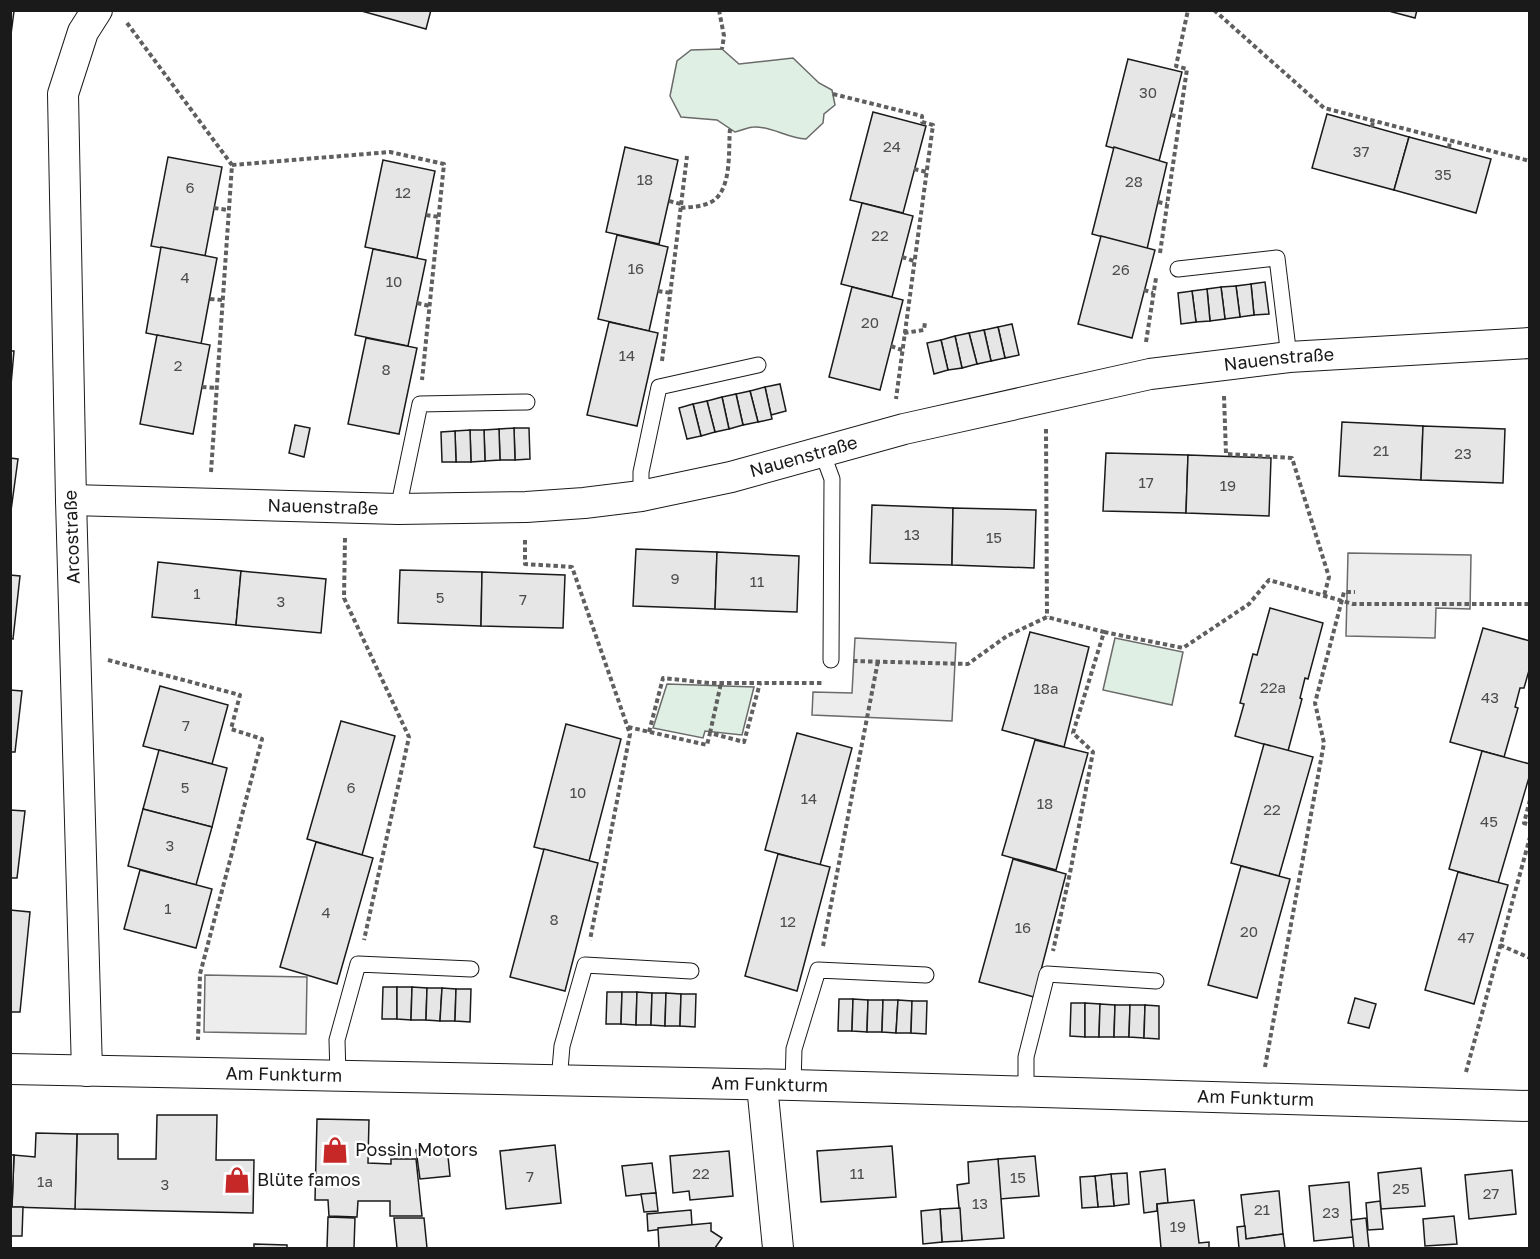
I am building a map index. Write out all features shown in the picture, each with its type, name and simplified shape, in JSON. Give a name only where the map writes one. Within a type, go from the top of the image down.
[{"type":"street","name":"Arcostraße","points":[[87,1071],[70,500],[63,94],[83,32],[109,12]]},
{"type":"street","name":"Nauenstraße","points":[[70,500],[399,509],[526,507],[641,496],[731,477],[904,429],[1116,381],[1221,364],[1289,357],[1530,343]]},
{"type":"street","name":"Am Funkturm","points":[[10,1069],[793,1085],[1530,1106]]},
{"type":"street","points":[[762,1085],[778,1248]]},
{"type":"lane","points":[[1179,269],[1277,258],[1289,357]]},
{"type":"lane","points":[[641,496],[641,472],[659,387],[758,365]]},
{"type":"lane","points":[[399,509],[420,404],[527,402]]},
{"type":"lane","points":[[822,452],[832,479],[831,660]]},
{"type":"lane","points":[[338,1075],[337,1040],[358,964],[471,969]]},
{"type":"lane","points":[[559,1081],[562,1046],[585,965],[691,971]]},
{"type":"lane","points":[[793,1085],[794,1049],[818,970],[926,975]]},
{"type":"lane","points":[[1026,1092],[1026,1057],[1047,974],[1156,981]]},
{"type":"path","points":[[719,10],[724,36],[722,49]]},
{"type":"path","points":[[1160,257],[1187,69],[1176,66],[1188,10]]},
{"type":"path","points":[[1214,10],[1324,108],[1530,161]]},
{"type":"path","points":[[109,12],[232,165],[210,477]]},
{"type":"path","points":[[833,94],[922,116],[922,122],[933,125],[895,397]]},
{"type":"path","points":[[1171,115],[1180,117]]},
{"type":"path","points":[[1372,127],[1373,121]]},
{"type":"path","points":[[669,201],[681,206],[710,203],[720,193],[728,166],[730,129]]},
{"type":"path","points":[[1449,148],[1450,141]]},
{"type":"path","points":[[232,165],[390,152],[444,164],[420,404]]},
{"type":"path","points":[[659,387],[687,156]]},
{"type":"path","points":[[914,169],[927,172]]},
{"type":"path","points":[[1158,202],[1167,204]]},
{"type":"path","points":[[214,208],[229,210]]},
{"type":"path","points":[[426,215],[439,217]]},
{"type":"path","points":[[902,257],[914,261]]},
{"type":"path","points":[[1146,344],[1156,275]]},
{"type":"path","points":[[1144,290],[1153,293]]},
{"type":"path","points":[[658,291],[671,292]]},
{"type":"path","points":[[210,299],[222,300]]},
{"type":"path","points":[[417,303],[430,306]]},
{"type":"path","points":[[904,333],[924,330],[925,322]]},
{"type":"path","points":[[891,346],[902,350]]},
{"type":"path","points":[[202,387],[216,388]]},
{"type":"path","points":[[1224,387],[1226,454],[1292,458],[1329,576],[1324,596]]},
{"type":"path","points":[[1046,423],[1047,617]]},
{"type":"path","points":[[345,530],[344,598],[409,737],[358,964]]},
{"type":"path","points":[[525,530],[525,564],[572,567],[630,734],[585,965]]},
{"type":"path","points":[[649,732],[663,678],[722,683],[829,684],[831,660],[968,664],[1007,636],[1047,617],[1104,632],[1183,648],[1249,604],[1269,580],[1353,604],[1530,604]]},
{"type":"path","points":[[1265,1063],[1324,743],[1314,703],[1344,592],[1355,592]]},
{"type":"path","points":[[1047,974],[1070,873],[1093,752],[1073,734],[1104,632]]},
{"type":"path","points":[[106,659],[240,695],[231,729],[262,739],[200,974],[198,1041]]},
{"type":"path","points":[[818,970],[878,661]]},
{"type":"path","points":[[628,727],[707,745],[722,683]]},
{"type":"path","points":[[710,733],[744,742],[760,683]]},
{"type":"path","points":[[1530,801],[1524,823],[1530,825]]},
{"type":"path","points":[[1466,1072],[1530,837]]},
{"type":"path","points":[[1500,945],[1530,958]]},
{"type":"green space","points":[[722,49],[739,64],[793,58],[819,83],[832,90],[835,105],[824,114],[823,123],[806,139],[760,127],[735,132],[717,120],[681,117],[670,96],[677,61],[691,50]]},
{"type":"green space","points":[[1115,638],[1183,652],[1172,705],[1103,690]]},
{"type":"green space","points":[[667,684],[754,687],[742,735],[705,731],[703,738],[653,728]]},
{"type":"shaded area","points":[[1348,553],[1471,555],[1470,609],[1436,608],[1435,638],[1346,636]]},
{"type":"shaded area","points":[[855,638],[956,643],[952,721],[812,715],[813,692],[852,693]]},
{"type":"shaded area","points":[[205,975],[307,977],[306,1034],[204,1032]]},
{"type":"building","points":[[358,10],[431,10],[426,29]]},
{"type":"building","points":[[1385,10],[1417,10],[1415,18]]},
{"type":"building","points":[[10,11],[14,11],[10,42]]},
{"type":"building","points":[[1128,59],[1182,72],[1159,161],[1106,146]]},
{"type":"building","points":[[873,112],[926,126],[903,213],[850,200]]},
{"type":"building","points":[[1327,114],[1409,137],[1394,190],[1312,168]]},
{"type":"building","points":[[1409,137],[1491,159],[1476,213],[1394,190]]},
{"type":"building","points":[[625,147],[678,160],[659,244],[606,232]]},
{"type":"building","points":[[1114,147],[1167,163],[1147,249],[1092,234]]},
{"type":"building","points":[[168,157],[222,167],[205,256],[151,246]]},
{"type":"building","points":[[383,160],[435,171],[417,258],[365,247]]},
{"type":"building","points":[[862,203],[913,216],[892,297],[841,284]]},
{"type":"building","points":[[617,235],[668,247],[649,331],[598,319]]},
{"type":"building","points":[[1101,236],[1155,250],[1132,338],[1078,324]]},
{"type":"building","points":[[161,247],[217,258],[201,344],[146,333]]},
{"type":"building","points":[[373,249],[426,260],[408,346],[355,335]]},
{"type":"building","points":[[1265,282],[1269,314],[1254,315],[1251,284]]},
{"type":"building","points":[[1251,284],[1254,315],[1240,317],[1236,286]]},
{"type":"building","points":[[1236,286],[1240,317],[1225,319],[1221,287]]},
{"type":"building","points":[[852,287],[903,300],[880,390],[829,377]]},
{"type":"building","points":[[1221,287],[1225,319],[1210,321],[1207,289]]},
{"type":"building","points":[[1207,289],[1210,321],[1196,322],[1192,291]]},
{"type":"building","points":[[1192,291],[1196,322],[1181,324],[1178,293]]},
{"type":"building","points":[[609,322],[658,333],[637,426],[587,415]]},
{"type":"building","points":[[1012,324],[1019,355],[1005,358],[998,327]]},
{"type":"building","points":[[998,327],[1005,358],[991,361],[984,330]]},
{"type":"building","points":[[984,330],[991,361],[977,364],[969,333]]},
{"type":"building","points":[[969,333],[977,364],[962,368],[955,336]]},
{"type":"building","points":[[157,335],[210,345],[193,434],[140,424]]},
{"type":"building","points":[[955,336],[962,368],[948,370],[941,340]]},
{"type":"building","points":[[366,338],[417,348],[399,434],[348,424]]},
{"type":"building","points":[[941,340],[948,370],[934,374],[927,343]]},
{"type":"building","points":[[10,351],[14,351],[10,396]]},
{"type":"building","points":[[780,384],[786,411],[771,415],[765,387]]},
{"type":"building","points":[[765,387],[772,419],[758,422],[750,391]]},
{"type":"building","points":[[750,391],[758,422],[743,425],[736,394]]},
{"type":"building","points":[[736,394],[743,425],[729,429],[722,397]]},
{"type":"building","points":[[722,397],[729,429],[715,432],[707,401]]},
{"type":"building","points":[[707,401],[715,432],[701,436],[693,404]]},
{"type":"building","points":[[693,404],[701,436],[687,439],[679,408]]},
{"type":"building","points":[[1342,422],[1423,426],[1421,480],[1339,476]]},
{"type":"building","points":[[295,425],[310,428],[304,457],[289,453]]},
{"type":"building","points":[[1423,426],[1505,429],[1503,483],[1421,480]]},
{"type":"building","points":[[514,428],[529,428],[530,459],[515,460]]},
{"type":"building","points":[[514,428],[515,460],[500,460],[499,429]]},
{"type":"building","points":[[499,429],[500,460],[485,461],[484,430]]},
{"type":"building","points":[[470,430],[484,430],[485,461],[471,462]]},
{"type":"building","points":[[470,430],[471,462],[456,462],[455,431]]},
{"type":"building","points":[[455,431],[456,462],[442,462],[441,432]]},
{"type":"building","points":[[1106,453],[1188,455],[1186,513],[1103,511]]},
{"type":"building","points":[[1188,455],[1271,458],[1269,516],[1186,513]]},
{"type":"building","points":[[10,458],[18,459],[10,518]]},
{"type":"building","points":[[872,505],[953,508],[952,565],[870,563]]},
{"type":"building","points":[[953,508],[1036,510],[1034,568],[952,565]]},
{"type":"building","points":[[636,549],[717,552],[715,609],[633,606]]},
{"type":"building","points":[[717,552],[799,556],[797,612],[715,609]]},
{"type":"building","points":[[158,562],[241,571],[236,625],[152,617]]},
{"type":"building","points":[[400,570],[482,572],[481,626],[398,623]]},
{"type":"building","points":[[241,571],[326,579],[321,633],[236,625]]},
{"type":"building","points":[[482,572],[565,575],[563,628],[481,626]]},
{"type":"building","points":[[10,575],[20,576],[13,639],[10,638]]},
{"type":"building","points":[[1270,608],[1323,623],[1308,679],[1305,678],[1300,698],[1302,699],[1288,751],[1235,736],[1244,704],[1240,703],[1253,654],[1257,655]]},
{"type":"building","points":[[1483,628],[1530,641],[1530,667],[1524,688],[1520,688],[1515,707],[1518,708],[1504,757],[1450,742]]},
{"type":"building","points":[[1030,632],[1089,647],[1064,747],[1002,730]]},
{"type":"building","points":[[160,686],[228,705],[212,764],[143,746]]},
{"type":"building","points":[[10,690],[22,691],[15,752],[10,752]]},
{"type":"building","points":[[341,721],[395,736],[362,855],[307,839]]},
{"type":"building","points":[[566,724],[621,739],[589,861],[534,847]]},
{"type":"building","points":[[797,733],[852,748],[820,865],[765,850]]},
{"type":"building","points":[[1035,740],[1088,753],[1056,870],[1002,855]]},
{"type":"building","points":[[1264,744],[1313,757],[1279,876],[1231,863]]},
{"type":"building","points":[[159,750],[227,768],[212,827],[143,809]]},
{"type":"building","points":[[1482,751],[1530,764],[1530,774],[1498,883],[1449,869]]},
{"type":"building","points":[[143,809],[212,827],[196,885],[128,866]]},
{"type":"building","points":[[10,810],[25,811],[17,878],[10,878]]},
{"type":"building","points":[[316,842],[373,858],[337,984],[280,967]]},
{"type":"building","points":[[544,849],[598,863],[565,991],[510,977]]},
{"type":"building","points":[[778,854],[830,867],[797,991],[745,976]]},
{"type":"building","points":[[1013,859],[1066,874],[1034,997],[979,982]]},
{"type":"building","points":[[1241,866],[1290,879],[1257,998],[1208,985]]},
{"type":"building","points":[[140,870],[212,889],[196,948],[124,929]]},
{"type":"building","points":[[1458,872],[1508,885],[1474,1004],[1425,990]]},
{"type":"building","points":[[10,910],[30,912],[20,1012],[10,1012]]},
{"type":"building","points":[[383,987],[397,987],[397,1019],[382,1019]]},
{"type":"building","points":[[397,987],[412,987],[411,1020],[397,1019]]},
{"type":"building","points":[[412,987],[427,988],[426,1020],[411,1020]]},
{"type":"building","points":[[427,988],[442,988],[440,1021],[426,1020]]},
{"type":"building","points":[[442,988],[456,989],[455,1021],[440,1021]]},
{"type":"building","points":[[456,989],[471,989],[470,1022],[455,1021]]},
{"type":"building","points":[[607,992],[622,992],[621,1024],[606,1024]]},
{"type":"building","points":[[622,992],[637,992],[636,1025],[621,1024]]},
{"type":"building","points":[[637,992],[652,993],[651,1025],[636,1025]]},
{"type":"building","points":[[652,993],[666,993],[665,1026],[651,1025]]},
{"type":"building","points":[[666,993],[681,994],[680,1026],[665,1026]]},
{"type":"building","points":[[681,994],[696,994],[695,1027],[680,1026]]},
{"type":"building","points":[[1355,998],[1376,1004],[1369,1028],[1348,1023]]},
{"type":"building","points":[[839,999],[853,999],[852,1031],[838,1031]]},
{"type":"building","points":[[853,999],[868,1000],[867,1032],[852,1031]]},
{"type":"building","points":[[868,1000],[883,1000],[882,1032],[867,1032]]},
{"type":"building","points":[[883,1000],[898,1000],[896,1033],[882,1032]]},
{"type":"building","points":[[898,1000],[912,1001],[911,1033],[896,1033]]},
{"type":"building","points":[[912,1001],[927,1001],[926,1034],[911,1033]]},
{"type":"building","points":[[1071,1003],[1085,1003],[1085,1037],[1070,1036]]},
{"type":"building","points":[[1085,1003],[1100,1004],[1099,1037],[1085,1037]]},
{"type":"building","points":[[1100,1004],[1115,1005],[1114,1037],[1099,1037]]},
{"type":"building","points":[[1115,1005],[1130,1005],[1129,1037],[1114,1037]]},
{"type":"building","points":[[1130,1005],[1145,1005],[1144,1038],[1129,1037]]},
{"type":"building","points":[[1145,1005],[1159,1006],[1159,1039],[1144,1038]]},
{"type":"building","points":[[157,1115],[217,1115],[216,1160],[254,1160],[253,1213],[75,1209],[77,1134],[118,1134],[118,1159],[156,1159]]},
{"type":"building","points":[[317,1119],[369,1120],[368,1163],[391,1164],[391,1159],[416,1159],[422,1216],[390,1216],[390,1201],[358,1201],[357,1217],[329,1216],[328,1200],[315,1200]]},
{"type":"building","points":[[36,1133],[77,1134],[75,1209],[12,1207],[14,1155],[35,1157]]},
{"type":"building","points":[[555,1145],[561,1203],[506,1209],[500,1151]]},
{"type":"building","points":[[892,1146],[896,1197],[821,1202],[817,1151]]},
{"type":"building","points":[[447,1147],[450,1176],[420,1179],[416,1150]]},
{"type":"building","points":[[729,1151],[733,1196],[690,1200],[689,1191],[673,1193],[670,1156]]},
{"type":"building","points":[[10,1155],[14,1155],[12,1207],[10,1207]]},
{"type":"building","points":[[1035,1156],[1039,1196],[1000,1199],[998,1159]]},
{"type":"building","points":[[998,1159],[1004,1238],[962,1241],[957,1185],[969,1183],[968,1162]]},
{"type":"building","points":[[652,1163],[656,1193],[626,1196],[622,1166]]},
{"type":"building","points":[[1421,1168],[1425,1206],[1381,1209],[1378,1173]]},
{"type":"building","points":[[1165,1169],[1168,1203],[1157,1204],[1157,1211],[1144,1213],[1140,1172]]},
{"type":"building","points":[[1512,1170],[1516,1214],[1469,1219],[1465,1175]]},
{"type":"building","points":[[1127,1173],[1129,1204],[1114,1206],[1111,1174]]},
{"type":"building","points":[[1111,1174],[1114,1206],[1098,1207],[1095,1176]]},
{"type":"building","points":[[1095,1176],[1098,1207],[1082,1208],[1080,1177]]},
{"type":"building","points":[[1349,1182],[1353,1237],[1314,1241],[1309,1186]]},
{"type":"building","points":[[1279,1191],[1283,1234],[1246,1239],[1241,1195]]},
{"type":"building","points":[[656,1193],[658,1211],[644,1212],[641,1194]]},
{"type":"building","points":[[1194,1200],[1199,1243],[1209,1242],[1209,1248],[1161,1248],[1157,1204]]},
{"type":"building","points":[[1380,1201],[1383,1229],[1368,1230],[1366,1203]]},
{"type":"building","points":[[10,1207],[23,1207],[22,1236],[10,1236]]},
{"type":"building","points":[[960,1208],[962,1241],[942,1242],[940,1209]]},
{"type":"building","points":[[940,1209],[942,1242],[923,1244],[921,1211]]},
{"type":"building","points":[[691,1210],[692,1225],[648,1231],[647,1214]]},
{"type":"building","points":[[1454,1216],[1457,1244],[1425,1246],[1423,1219]]},
{"type":"building","points":[[328,1217],[355,1218],[354,1248],[327,1248]]},
{"type":"building","points":[[394,1218],[424,1218],[427,1248],[397,1248]]},
{"type":"building","points":[[1366,1218],[1369,1248],[1354,1248],[1351,1220]]},
{"type":"building","points":[[711,1223],[711,1231],[722,1238],[715,1248],[659,1248],[658,1228]]},
{"type":"building","points":[[1245,1226],[1246,1239],[1283,1234],[1285,1248],[1239,1248],[1237,1227]]},
{"type":"building","points":[[254,1244],[287,1245],[287,1248],[254,1248]]},
{"type":"place","name":"Possin Motors","points":[[335,1150]]},
{"type":"place","name":"Blüte famos","points":[[237,1180]]}]
